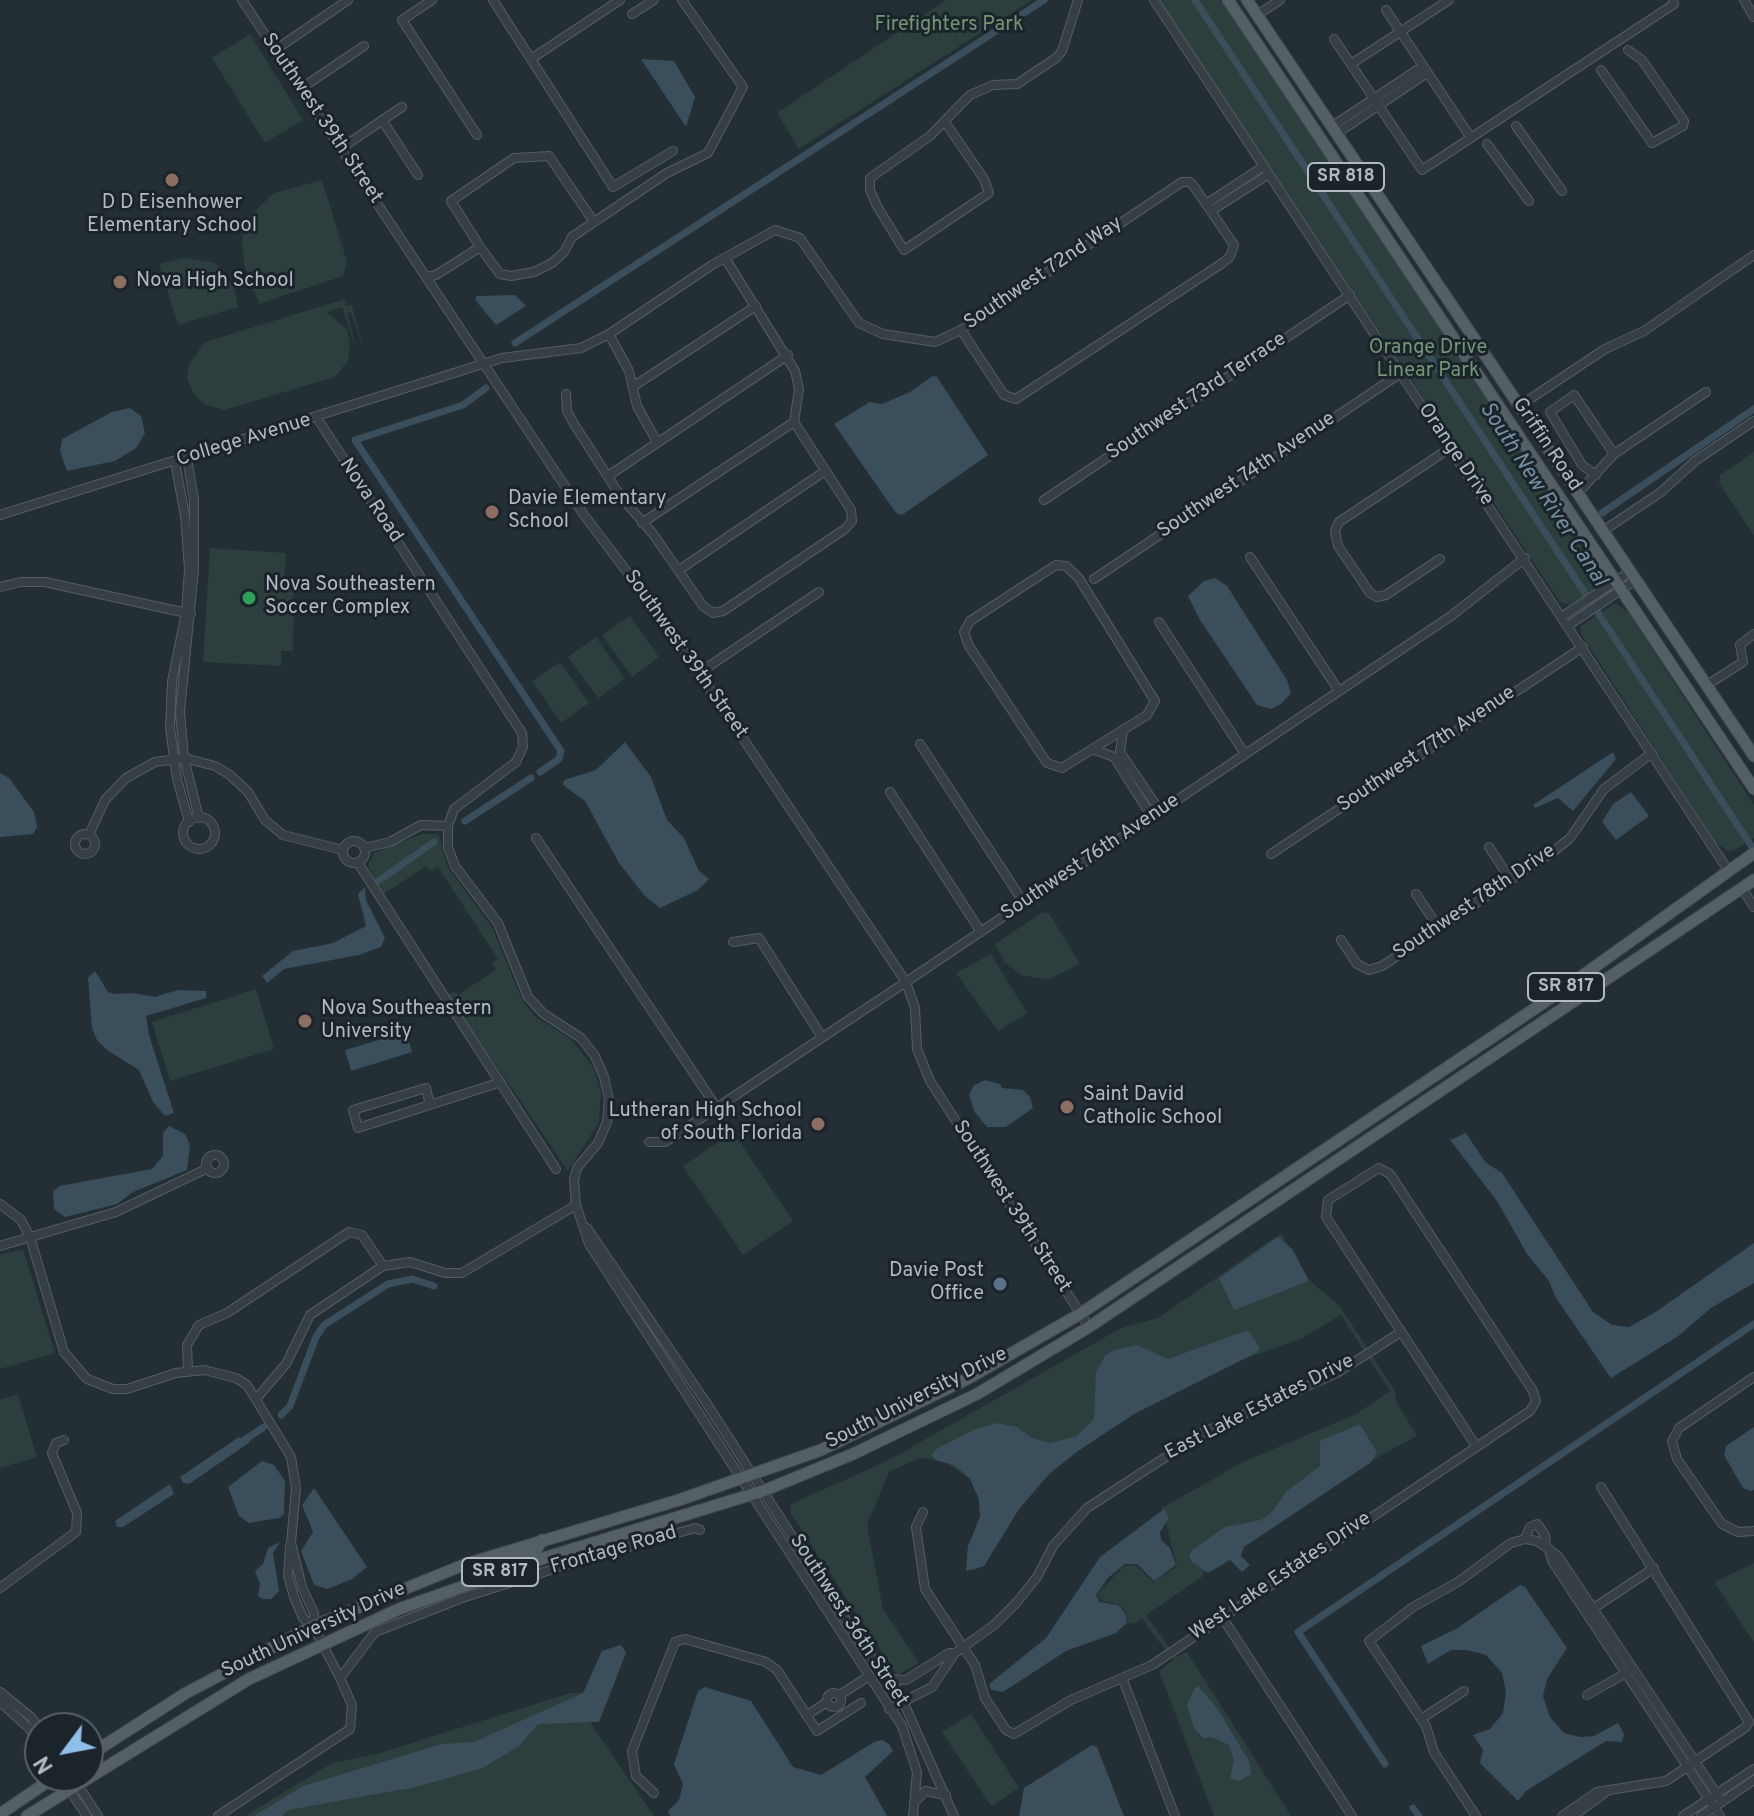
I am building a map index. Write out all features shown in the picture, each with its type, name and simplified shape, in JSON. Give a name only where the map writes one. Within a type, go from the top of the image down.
[{"type":"main road","name":"Griffin Road","points":[[1228,0],[1754,789]]},
{"type":"main road","name":"Griffin Road","points":[[1247,0],[1754,756]]},
{"type":"main road","points":[[1495,401],[1518,407]]},
{"type":"main road","points":[[1510,423],[1530,425]]},
{"type":"main road","name":"South University Drive","points":[[104,1746],[206,1682],[313,1626],[466,1564],[746,1476],[831,1445],[925,1400],[1080,1314],[1561,991],[1749,856]]},
{"type":"main road","name":"South University Drive","points":[[104,1764],[204,1705],[323,1643],[463,1584],[757,1493],[853,1454],[977,1394],[1089,1327],[1754,880]]},
{"type":"main road","points":[[1385,1109],[1395,1123]]},
{"type":"main road","points":[[1263,1191],[1273,1205]]},
{"type":"main road","points":[[853,1454],[873,1438],[917,1417],[925,1400]]},
{"type":"main road","points":[[463,1584],[485,1569],[534,1553],[542,1540]]},
{"type":"main road","points":[[0,1814],[34,1792]]},
{"type":"main road","name":"South University Drive","points":[[27,1816],[60,1792]]},
{"type":"street","name":"Southwest 39th Street","points":[[242,0],[584,515],[699,673],[906,982],[915,1008],[917,1049],[930,1081],[1089,1327]]},
{"type":"street","points":[[275,50],[348,0]]},
{"type":"street","points":[[432,0],[402,20],[477,135]]},
{"type":"street","points":[[493,0],[613,187],[673,151]]},
{"type":"street","points":[[531,59],[620,0]]},
{"type":"street","points":[[632,14],[654,0]]},
{"type":"street","points":[[594,222],[549,156],[514,158],[451,201],[500,274],[511,276],[534,272],[552,263],[564,252],[572,237],[667,173],[708,153],[743,87],[682,0]]},
{"type":"street","points":[[945,122],[988,188],[985,196],[904,250],[877,206],[870,190],[870,178],[945,122],[980,89],[1017,84],[1056,58],[1062,51],[1078,0]]},
{"type":"street","name":"Orange Drive","points":[[1154,0],[1566,620],[1728,870]]},
{"type":"street","points":[[1257,15],[1280,0]]},
{"type":"street","points":[[1351,64],[1449,0]]},
{"type":"street","points":[[1334,39],[1422,170],[1674,4],[1673,0]]},
{"type":"street","points":[[1744,0],[1754,17]]},
{"type":"street","points":[[1386,10],[1471,138]]},
{"type":"street","points":[[300,89],[364,46]]},
{"type":"street","points":[[1601,70],[1652,143],[1683,126],[1684,121],[1642,60],[1628,50]]},
{"type":"street","points":[[1334,130],[1425,69]]},
{"type":"street","points":[[340,149],[402,107]]},
{"type":"street","points":[[382,120],[418,175]]},
{"type":"street","points":[[1516,126],[1562,191]]},
{"type":"street","points":[[1487,144],[1529,201]]},
{"type":"street","points":[[961,330],[1010,398],[1022,396],[1230,257],[1234,245],[1209,208],[1266,170]]},
{"type":"street","name":"Southwest 72nd Way","points":[[775,230],[800,238],[859,323],[890,335],[935,342],[961,330],[1178,184],[1190,182],[1209,208]]},
{"type":"street","name":"College Avenue","points":[[0,515],[502,358],[581,348],[609,334],[725,258],[775,230]]},
{"type":"street","points":[[427,277],[480,247]]},
{"type":"street","points":[[1518,407],[1605,349],[1644,331],[1754,255]]},
{"type":"street","points":[[566,394],[567,411],[608,476],[703,606],[713,613],[723,611],[852,521],[851,510],[794,422],[799,389],[788,355],[725,258]]},
{"type":"street","name":"Southwest 73rd Terrace","points":[[1044,500],[1350,295]]},
{"type":"street","points":[[634,386],[756,306]]},
{"type":"street","points":[[609,334],[634,386],[637,406],[657,442]]},
{"type":"street","points":[[608,476],[788,355]]},
{"type":"street","name":"Southwest 74th Avenue","points":[[1094,579],[1401,373]]},
{"type":"street","points":[[1577,494],[1614,454],[1706,392]]},
{"type":"street","points":[[1596,475],[1582,465],[1550,415],[1574,395],[1614,454]]},
{"type":"street","name":"Nova Road","points":[[317,418],[520,728],[523,747],[513,765],[460,802],[448,826]]},
{"type":"street","points":[[1603,531],[1661,492],[1695,461],[1754,421]]},
{"type":"street","points":[[642,523],[794,422]]},
{"type":"street","points":[[1440,559],[1386,595],[1377,597],[1370,593],[1338,546],[1335,531],[1339,522],[1450,448]]},
{"type":"street","points":[[187,458],[189,613],[181,682],[184,758],[199,818]]},
{"type":"street","points":[[175,462],[190,516]]},
{"type":"street","points":[[679,570],[825,471]]},
{"type":"street","points":[[1250,557],[1339,691]]},
{"type":"street","name":"Southwest 76th Avenue","points":[[649,1142],[665,1142],[981,932],[1451,616],[1525,558]]},
{"type":"street","points":[[1066,566],[1078,577],[1153,697],[1151,711],[1123,730],[1067,767],[1047,763],[969,646],[964,632],[970,621],[1048,568],[1066,566]]},
{"type":"street","points":[[1566,620],[1634,575]]},
{"type":"street","points":[[0,587],[21,582],[45,582],[189,613]]},
{"type":"street","points":[[699,673],[819,592]]},
{"type":"street","points":[[189,613],[171,690],[173,759],[189,822],[185,839],[195,849],[205,848],[212,842],[215,833],[209,821],[199,818],[189,822]]},
{"type":"street","points":[[1159,622],[1245,754]]},
{"type":"street","points":[[1707,685],[1743,662],[1740,645],[1754,634]]},
{"type":"street","name":"Southwest 77th Avenue","points":[[1271,854],[1583,647]]},
{"type":"street","points":[[1123,730],[1120,752],[1156,814]]},
{"type":"street","points":[[920,744],[1024,903]]},
{"type":"street","points":[[1093,751],[1103,751],[1114,757],[1156,814]]},
{"type":"street","name":"Southwest 78th Drive","points":[[1341,940],[1357,964],[1369,970],[1382,966],[1570,838],[1604,789],[1652,753]]},
{"type":"street","points":[[89,835],[105,800],[126,778],[144,766],[184,758],[215,766],[230,775],[248,792],[265,820],[283,835],[306,844],[343,850]]},
{"type":"street","points":[[890,792],[981,932]]},
{"type":"street","points":[[256,1399],[286,1364],[310,1315],[383,1266],[410,1262],[445,1273],[462,1273],[576,1204],[577,1168],[598,1143],[607,1122],[609,1099],[595,1056],[581,1038],[544,1014],[528,997],[498,923],[450,856],[448,826],[421,825],[390,842],[364,848],[353,841],[343,850]]},
{"type":"street","points":[[536,838],[717,1108]]},
{"type":"street","points":[[1489,847],[1510,879]]},
{"type":"street","points":[[358,863],[365,855],[364,848]]},
{"type":"street","points":[[343,850],[347,861],[358,863],[556,1169]]},
{"type":"street","points":[[1742,888],[1754,907]]},
{"type":"street","points":[[1416,894],[1438,927]]},
{"type":"street","points":[[733,942],[759,938],[822,1037]]},
{"type":"street","points":[[430,1105],[426,1088],[353,1110],[358,1128],[430,1105],[498,1083]]},
{"type":"street","points":[[0,1246],[116,1212],[208,1168]]},
{"type":"street","name":"West Lake Estates Drive","points":[[959,1650],[975,1665],[985,1698],[1006,1730],[1014,1734],[1071,1700],[1152,1665],[1530,1411],[1536,1401],[1533,1391],[1390,1174],[1374,1169],[1328,1200],[1326,1217],[1401,1332]]},
{"type":"street","points":[[0,1204],[21,1220],[30,1237],[64,1352],[81,1374],[113,1389],[127,1389],[188,1370],[204,1370],[236,1378],[247,1385],[291,1457],[296,1488],[291,1543],[302,1587],[314,1613],[313,1626],[352,1705],[350,1729],[218,1816]]},
{"type":"street","name":"Southwest 36th Street","points":[[576,1204],[589,1244],[746,1476],[902,1726],[913,1754],[916,1801],[913,1816]]},
{"type":"street","points":[[188,1370],[187,1345],[199,1325],[229,1311],[349,1232],[362,1235],[383,1266]]},
{"type":"street","points":[[1401,1332],[1476,1446]]},
{"type":"street","name":"East Lake Estates Drive","points":[[889,1709],[929,1688],[959,1650],[994,1625],[1017,1602],[1072,1522],[1099,1499],[1206,1431],[1337,1373],[1401,1332]]},
{"type":"street","points":[[1754,1377],[1679,1428],[1673,1436],[1674,1453],[1716,1517],[1733,1530],[1754,1531]]},
{"type":"street","points":[[0,1588],[76,1532],[77,1513],[52,1453],[56,1443],[64,1440]]},
{"type":"street","points":[[1568,1815],[1597,1792],[1666,1781],[1749,1722],[1601,1487]]},
{"type":"street","name":"Southwest 36th Street","points":[[757,1493],[904,1701],[954,1816]]},
{"type":"street","points":[[923,1512],[916,1527],[923,1581],[959,1650]]},
{"type":"street","points":[[1525,1539],[1530,1527],[1537,1524],[1545,1535],[1552,1561],[1590,1611],[1716,1800],[1720,1816]]},
{"type":"street","name":"Frontage Road","points":[[340,1678],[367,1639],[386,1627],[593,1556],[695,1528],[700,1530]]},
{"type":"street","points":[[1476,1816],[1434,1752],[1421,1719],[1369,1641],[1403,1614],[1458,1582],[1511,1543],[1525,1539],[1537,1541],[1547,1548]]},
{"type":"street","points":[[1590,1611],[1654,1568]]},
{"type":"street","points":[[824,1604],[833,1599]]},
{"type":"street","points":[[1222,1617],[1352,1816]]},
{"type":"street","points":[[654,1793],[636,1776],[632,1751],[675,1642],[685,1639],[766,1662],[777,1670],[817,1731],[861,1703]]},
{"type":"street","points":[[853,1651],[862,1645]]},
{"type":"street","name":"East Lake Estates Drive","points":[[889,1679],[906,1680],[959,1650]]},
{"type":"street","points":[[1587,1695],[1629,1671]]},
{"type":"street","points":[[917,1673],[921,1683],[929,1688]]},
{"type":"street","points":[[807,1715],[827,1702],[837,1707],[841,1701],[840,1695],[869,1676]]},
{"type":"street","points":[[1123,1680],[1175,1816]]},
{"type":"street","points":[[1421,1719],[1464,1691]]},
{"type":"street","points":[[0,1692],[25,1712]]},
{"type":"street","points":[[0,1702],[24,1724]]},
{"type":"street","points":[[1701,1816],[1754,1769]]},
{"type":"street","points":[[1683,1816],[1754,1780]]},
{"type":"street","points":[[916,1801],[925,1791],[947,1795]]},
{"type":"street","points":[[76,1792],[87,1816]]},
{"type":"street","points":[[79,1792],[98,1816]]},
{"type":"green space","name":"Firefighters Park","points":[[946,0],[1032,0],[799,149],[777,113]]},
{"type":"green space","name":"Orange Drive Linear Park","points":[[1158,0],[1221,0],[1547,490],[1601,577],[1595,589],[1571,605],[1560,602]]},
{"type":"green space","points":[[250,34],[303,120],[265,143],[212,58]]},
{"type":"green space","points":[[322,180],[347,262],[343,276],[259,304],[244,265],[242,241],[248,218],[274,193]]},
{"type":"green space","points":[[185,258],[215,263],[234,287],[238,307],[178,325],[159,264]]},
{"type":"green space","points":[[345,299],[346,306],[352,305],[364,351],[351,312],[347,313],[357,351],[342,307],[326,312],[346,328],[350,342],[348,360],[335,377],[224,410],[204,404],[193,393],[187,378],[189,364],[205,342]]},
{"type":"green space","points":[[1754,452],[1754,536],[1719,483],[1720,475]]},
{"type":"green space","name":"Nova Southeastern Soccer Complex","points":[[210,548],[286,553],[284,582],[294,583],[293,651],[281,651],[281,666],[203,662]]},
{"type":"green space","points":[[1615,603],[1628,612],[1754,805],[1754,838],[1737,849],[1728,851],[1716,843],[1581,634],[1581,626]]},
{"type":"green space","points":[[630,616],[659,657],[632,677],[602,635]]},
{"type":"green space","points":[[596,637],[625,679],[598,698],[568,657]]},
{"type":"green space","points":[[560,662],[589,703],[561,723],[532,681]]},
{"type":"green space","points":[[422,834],[439,834],[447,866],[493,929],[523,1002],[536,1017],[571,1039],[594,1069],[601,1092],[599,1122],[568,1171],[448,995],[454,991],[458,995],[496,970],[492,963],[498,959],[438,867],[430,871],[426,866],[384,894],[368,866],[374,853]]},
{"type":"green space","points":[[1043,912],[1049,913],[1080,964],[1047,980],[1021,975],[1004,961],[995,944]]},
{"type":"green space","points":[[991,954],[1027,1013],[998,1031],[956,973]]},
{"type":"green space","points":[[256,989],[274,1049],[170,1081],[152,1022]]},
{"type":"green space","points":[[733,1132],[793,1221],[743,1255],[683,1166]]},
{"type":"green space","points":[[1281,1233],[1310,1281],[1339,1305],[1394,1389],[1397,1403],[1417,1436],[1383,1454],[1204,1571],[1202,1577],[1146,1615],[1176,1657],[1187,1652],[1291,1816],[1214,1816],[1159,1671],[1173,1660],[1142,1619],[1134,1624],[1125,1621],[1126,1613],[1119,1604],[1102,1601],[1097,1594],[1124,1566],[1136,1565],[1153,1582],[1177,1566],[1162,1508],[1243,1462],[1356,1414],[1390,1391],[1341,1315],[1303,1338],[1236,1362],[1134,1414],[1078,1451],[1049,1474],[1019,1509],[984,1566],[975,1570],[966,1571],[968,1546],[980,1516],[979,1499],[970,1479],[943,1460],[919,1458],[889,1472],[867,1525],[883,1609],[919,1663],[897,1675],[791,1514],[791,1504],[887,1461],[1121,1328],[1158,1318]]},
{"type":"green space","points":[[23,1249],[55,1353],[0,1369],[0,1255]]},
{"type":"green space","points":[[18,1394],[37,1457],[0,1468],[0,1400]]},
{"type":"green space","points":[[1754,1563],[1754,1643],[1714,1582]]},
{"type":"green space","points":[[621,1645],[626,1653],[599,1722],[590,1722],[654,1816],[245,1816],[332,1763],[377,1754],[570,1693],[583,1693],[602,1651]]},
{"type":"green space","points":[[971,1714],[1019,1788],[991,1806],[942,1732]]},
{"type":"water","points":[[641,59],[674,61],[695,97],[686,127]]},
{"type":"water","points":[[515,295],[526,306],[496,325],[476,301],[476,296]]},
{"type":"water","points":[[933,376],[937,377],[988,455],[902,515],[896,513],[834,424],[870,402],[882,404],[910,392]]},
{"type":"water","points":[[130,408],[141,416],[145,433],[136,448],[115,461],[67,471],[60,451],[62,439],[112,412]]},
{"type":"water","points":[[1215,578],[1227,586],[1287,680],[1291,693],[1271,709],[1257,705],[1200,620],[1188,596],[1204,581]]},
{"type":"water","points":[[625,742],[651,777],[667,820],[684,838],[699,871],[709,879],[698,890],[660,908],[644,895],[619,863],[585,801],[563,785],[564,780],[596,770]]},
{"type":"water","points":[[1613,752],[1616,759],[1573,811],[1558,798],[1535,808],[1533,805]]},
{"type":"water","points":[[0,773],[9,778],[34,812],[37,827],[33,834],[0,837]]},
{"type":"water","points":[[1631,792],[1649,816],[1616,840],[1602,822],[1613,804]]},
{"type":"water","points":[[365,887],[366,900],[385,938],[381,947],[359,955],[284,969],[267,983],[262,976],[293,951],[333,943],[366,926],[358,894]]},
{"type":"water","points":[[95,971],[108,992],[115,994],[155,997],[178,990],[206,991],[206,998],[146,1016],[174,1113],[165,1116],[153,1102],[139,1070],[97,1040],[92,1028],[88,978]]},
{"type":"water","points":[[406,1032],[412,1052],[351,1071],[345,1050]]},
{"type":"water","points":[[985,1080],[1000,1084],[1002,1088],[1023,1090],[1030,1097],[1033,1108],[1006,1127],[987,1127],[974,1111],[969,1094],[974,1085]]},
{"type":"water","points":[[169,1126],[185,1134],[190,1145],[187,1170],[133,1192],[117,1204],[65,1217],[54,1209],[53,1192],[59,1186],[152,1169],[163,1156],[163,1133]]},
{"type":"water","points":[[1466,1133],[1485,1162],[1502,1173],[1593,1312],[1612,1325],[1629,1327],[1654,1313],[1754,1243],[1754,1283],[1711,1308],[1677,1337],[1611,1378],[1556,1298],[1549,1281],[1527,1254],[1497,1201],[1450,1140]]},
{"type":"water","points":[[1278,1237],[1293,1250],[1309,1281],[1234,1310],[1219,1278]]},
{"type":"water","points":[[1248,1330],[1260,1348],[1256,1353],[1134,1414],[1078,1451],[1049,1474],[1019,1509],[984,1566],[966,1571],[968,1546],[980,1517],[979,1499],[970,1479],[956,1466],[935,1460],[932,1455],[935,1450],[973,1430],[997,1423],[1017,1427],[1032,1438],[1050,1443],[1077,1436],[1094,1419],[1096,1372],[1105,1356],[1114,1350],[1137,1345],[1168,1359]]},
{"type":"water","points":[[1360,1424],[1377,1453],[1370,1463],[1244,1547],[1241,1556],[1250,1565],[1242,1572],[1230,1560],[1208,1573],[1192,1562],[1189,1556],[1192,1550],[1225,1527],[1261,1520],[1272,1512],[1286,1492],[1320,1466],[1320,1441]]},
{"type":"water","points":[[1754,1427],[1754,1490],[1751,1491],[1743,1488],[1724,1455],[1726,1446]]},
{"type":"water","points":[[239,1437],[250,1442],[189,1484],[183,1483],[180,1477]]},
{"type":"water","points":[[262,1461],[274,1465],[285,1481],[284,1514],[279,1518],[249,1523],[239,1516],[228,1487]]},
{"type":"water","points":[[170,1484],[174,1494],[123,1527],[117,1527],[115,1521]]},
{"type":"water","points":[[314,1488],[367,1567],[352,1579],[328,1589],[314,1585],[301,1551],[313,1532],[302,1505]]},
{"type":"water","points":[[1164,1509],[1169,1518],[1160,1532],[1161,1540],[1170,1548],[1176,1565],[1154,1581],[1137,1564],[1125,1564],[1108,1578],[1096,1595],[1100,1602],[1118,1605],[1125,1613],[1127,1623],[1116,1633],[1066,1651],[1003,1692],[991,1690],[989,1685],[994,1680],[1046,1638],[1100,1557]]},
{"type":"water","points":[[280,1542],[273,1553],[279,1591],[271,1599],[263,1599],[258,1596],[260,1584],[255,1571],[263,1564],[268,1548]]},
{"type":"water","points":[[1520,1585],[1525,1587],[1567,1648],[1547,1679],[1543,1696],[1550,1717],[1564,1733],[1580,1737],[1594,1736],[1618,1723],[1624,1734],[1622,1742],[1606,1741],[1526,1791],[1518,1801],[1480,1763],[1483,1750],[1473,1735],[1490,1729],[1503,1713],[1506,1692],[1502,1673],[1486,1655],[1467,1650],[1451,1650],[1428,1664],[1421,1646],[1456,1629]]},
{"type":"water","points":[[621,1645],[626,1653],[599,1722],[538,1724],[519,1746],[483,1768],[416,1787],[288,1810],[282,1816],[254,1816],[303,1786],[442,1744],[474,1742],[583,1693],[602,1651]]},
{"type":"water","points":[[1198,1686],[1217,1708],[1250,1763],[1251,1774],[1240,1781],[1230,1779],[1234,1760],[1229,1745],[1212,1737],[1203,1738],[1194,1728],[1187,1705]]},
{"type":"water","points":[[705,1687],[751,1701],[793,1767],[821,1775],[874,1742],[882,1740],[889,1744],[893,1751],[865,1777],[887,1816],[670,1816],[668,1811],[679,1800],[683,1784],[674,1764],[698,1691]]},
{"type":"water","points":[[1092,1745],[1097,1747],[1124,1816],[1019,1816],[1024,1788]]},
{"type":"waterway","points":[[515,343],[1044,0]]},
{"type":"waterway","name":"South New River Canal","points":[[1195,0],[1754,850]]},
{"type":"waterway","points":[[486,388],[463,405],[355,440],[561,751],[559,759],[540,772]]},
{"type":"waterway","points":[[1602,513],[1754,409]]},
{"type":"waterway","points":[[465,821],[531,778]]},
{"type":"waterway","points":[[377,882],[434,842]]},
{"type":"waterway","points":[[281,1415],[290,1406],[316,1337],[324,1325],[388,1284],[412,1279],[434,1286]]},
{"type":"waterway","points":[[1385,1764],[1298,1632],[1754,1324]]},
{"type":"waterway","points":[[240,1443],[264,1427]]},
{"type":"waterway","points":[[1413,1808],[1419,1816]]},
{"type":"place","name":"D D Eisenhower Elementary School","points":[[172,180]]},
{"type":"place","name":"Nova High School","points":[[120,282]]},
{"type":"place","name":"Davie Elementary School","points":[[492,512]]},
{"type":"place","name":"Nova Southeastern Soccer Complex","points":[[249,598]]},
{"type":"place","name":"Nova Southeastern University","points":[[305,1021]]},
{"type":"place","name":"Saint David Catholic School","points":[[1067,1107]]},
{"type":"place","name":"Lutheran High School of South Florida","points":[[818,1124]]},
{"type":"place","name":"Davie Post Office","points":[[1000,1284]]}]
